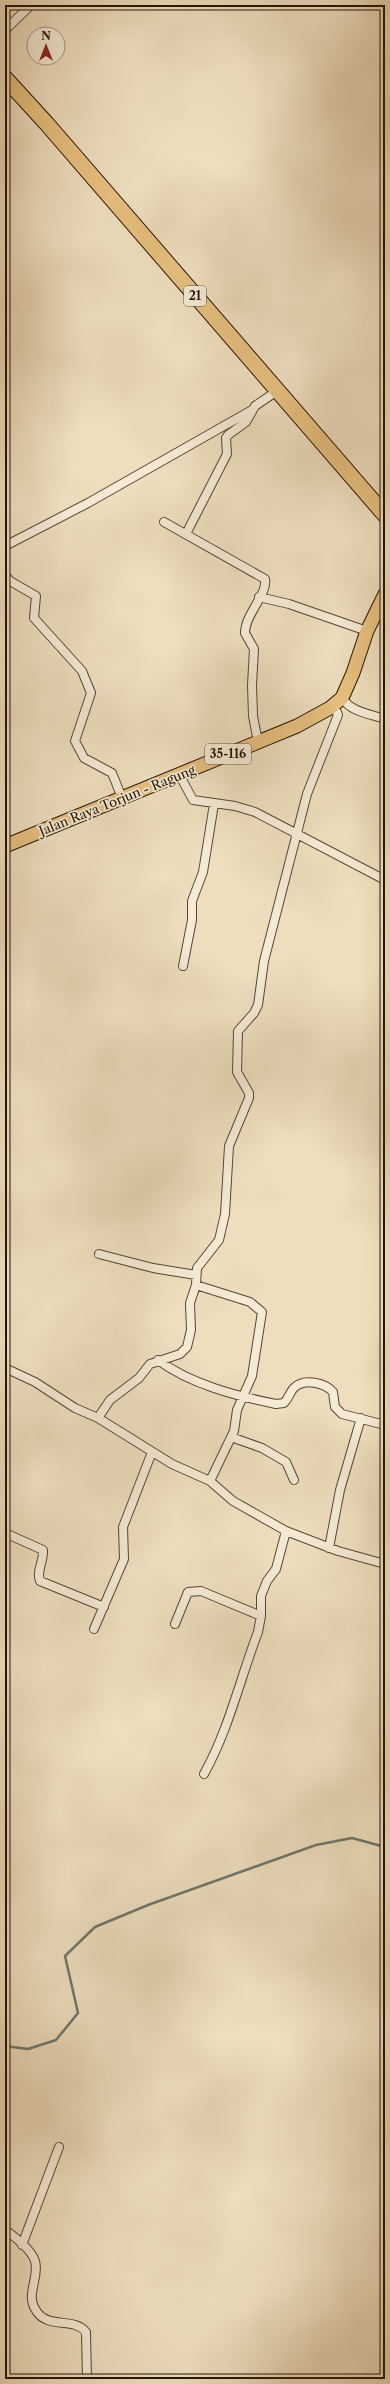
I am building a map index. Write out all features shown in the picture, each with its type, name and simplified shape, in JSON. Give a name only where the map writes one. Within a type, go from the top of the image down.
[{"type":"highway","name":"21","points":[[5,78],[47,124],[385,515]]},
{"type":"main road","name":"Jalan Raya Torjun - Ragung","points":[[5,846],[297,726],[330,708],[342,698],[353,673],[367,631],[385,594]]},
{"type":"street","points":[[5,9],[9,5]]},
{"type":"street","points":[[5,30],[31,5]]},
{"type":"street","points":[[5,546],[88,503],[252,410],[277,391]]},
{"type":"street","points":[[186,534],[227,454],[226,438],[246,422],[252,410]]},
{"type":"street","points":[[164,522],[262,576],[266,583],[247,618],[245,633],[254,648],[252,685],[254,716],[258,742]]},
{"type":"street","points":[[5,575],[10,580],[36,596],[34,618],[82,671],[91,693],[75,741],[84,758],[112,773],[122,798]]},
{"type":"street","points":[[259,597],[289,604],[367,631]]},
{"type":"street","points":[[342,698],[347,706],[353,709],[385,718]]},
{"type":"street","points":[[98,1418],[110,1400],[139,1378],[150,1364],[158,1360],[180,1354],[188,1347],[191,1330],[190,1302],[196,1285],[197,1268],[219,1240],[225,1214],[229,1146],[249,1098],[249,1093],[237,1072],[238,1031],[254,1013],[258,1005],[264,961],[307,794],[338,715],[337,712],[330,708]]},
{"type":"street","points":[[179,774],[193,800],[235,806],[255,812],[385,880]]},
{"type":"street","points":[[183,966],[192,920],[192,901],[203,872],[214,804]]},
{"type":"street","points":[[99,1254],[153,1268],[196,1275]]},
{"type":"street","points":[[196,1285],[250,1302],[262,1312],[256,1362],[252,1376],[242,1396],[231,1438],[210,1480]]},
{"type":"street","points":[[158,1360],[172,1370],[242,1396],[280,1404],[289,1399],[294,1388],[298,1385],[303,1383],[319,1384],[333,1392],[338,1410],[342,1414],[385,1425]]},
{"type":"street","points":[[5,1368],[35,1382],[75,1408],[98,1418],[152,1452],[210,1480],[233,1501],[286,1531],[330,1548],[385,1564]]},
{"type":"street","points":[[330,1548],[340,1490],[361,1418]]},
{"type":"street","points":[[231,1438],[262,1448],[286,1462],[294,1480]]},
{"type":"street","points":[[94,1629],[124,1559],[123,1527],[152,1452]]},
{"type":"street","points":[[204,1774],[226,1727],[258,1632],[261,1616],[261,1596],[267,1581],[276,1569],[286,1531]]},
{"type":"street","points":[[5,1533],[43,1550],[44,1557],[38,1575],[40,1581],[104,1607]]},
{"type":"street","points":[[175,1624],[188,1592],[193,1590],[201,1591],[261,1616]]},
{"type":"street","points":[[22,2245],[59,2148]]},
{"type":"street","points":[[5,2230],[29,2252],[35,2262],[31,2298],[37,2313],[49,2321],[77,2325],[86,2332],[86,2379]]},
{"type":"waterway","points":[[5,2046],[28,2049],[56,2040],[78,2013],[65,1956],[95,1927],[148,1905],[316,1845],[352,1838],[385,1847]]}]
